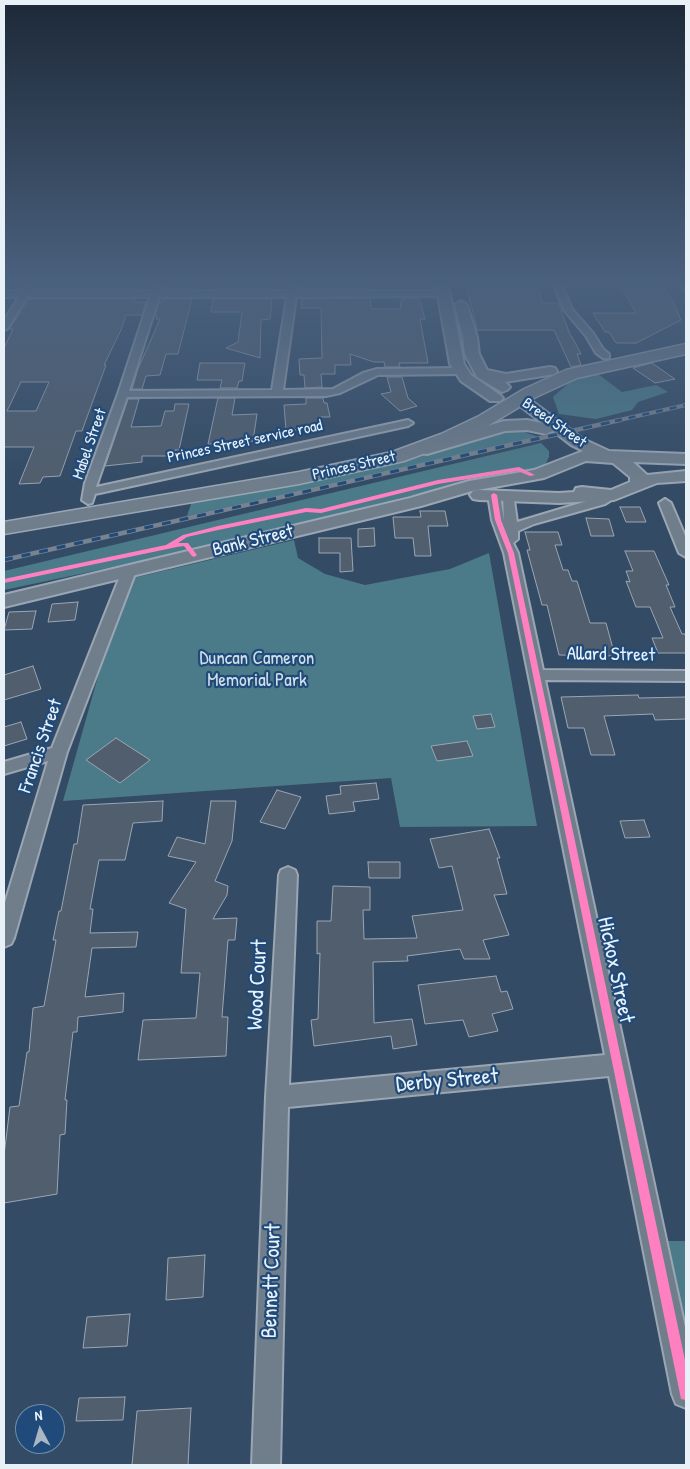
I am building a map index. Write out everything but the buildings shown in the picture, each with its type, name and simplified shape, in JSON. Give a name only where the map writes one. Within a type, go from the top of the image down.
[{"type":"highway","name":"Princes Street","points":[[4,528],[89,502],[325,462],[386,448],[448,425],[557,374],[606,356],[622,353]]},
{"type":"highway","points":[[606,356],[613,359],[623,359],[660,353]]},
{"type":"highway","name":"Princes Street","points":[[557,374],[582,371],[665,353]]},
{"type":"highway","name":"Princes Street","points":[[4,514],[89,502],[299,478],[397,457],[448,438],[508,398]]},
{"type":"main road","points":[[455,353],[460,371]]},
{"type":"main road","points":[[472,353],[482,374],[506,378],[557,374]]},
{"type":"main road","name":"Breed Street","points":[[460,371],[477,386],[508,398]]},
{"type":"main road","name":"Breed Street","points":[[482,374],[508,398],[549,426],[576,442],[619,460],[634,470],[639,480],[637,486]]},
{"type":"main road","points":[[397,457],[441,446],[504,426],[549,426],[544,401],[546,393],[557,374]]},
{"type":"main road","name":"Breed Street","points":[[549,426],[567,447],[569,453],[561,478],[584,493],[605,495]]},
{"type":"main road","name":"Bank Street","points":[[499,491],[584,456],[686,459]]},
{"type":"main road","name":"Bank Street","points":[[4,601],[415,502],[499,491],[577,498],[605,495],[637,486],[654,478],[686,476]]},
{"type":"street","name":"Mabel Street","points":[[89,502],[136,353]]},
{"type":"street","points":[[278,394],[283,353]]},
{"type":"street","points":[[601,353],[606,356]]},
{"type":"street","points":[[123,394],[332,393],[367,375],[378,372],[460,371]]},
{"type":"street","name":"Princes Street service road","points":[[89,502],[408,423]]},
{"type":"street","name":"Hickox Street","points":[[499,491],[686,1394]]},
{"type":"street","points":[[506,528],[601,500],[605,495]]},
{"type":"street","points":[[664,503],[686,553]]},
{"type":"street","name":"Francis Street","points":[[4,938],[59,752],[129,571]]},
{"type":"street","name":"Allard Street","points":[[536,674],[686,676]]},
{"type":"street","points":[[4,768],[59,752]]},
{"type":"street","name":"Wood Court","points":[[277,1097],[288,875]]},
{"type":"street","name":"Derby Street","points":[[277,1097],[617,1065]]},
{"type":"street","name":"Bennett Court","points":[[266,1465],[277,1097]]},
{"type":"green space","points":[[598,374],[622,392],[656,385],[668,392],[638,402],[632,410],[596,419],[559,414],[553,397],[572,380]]},
{"type":"green space","points":[[506,430],[518,430],[539,437],[187,516],[192,501]]},
{"type":"green space","points":[[541,443],[549,451],[549,457],[545,465],[517,474],[462,483],[156,558],[4,590],[4,571]]},
{"type":"green space","name":"Duncan Cameron Memorial Park","points":[[294,540],[298,558],[325,574],[365,585],[450,569],[489,553],[537,826],[400,827],[391,778],[63,801],[125,580]]},
{"type":"green space","points":[[665,1241],[686,1241],[686,1337]]},
{"type":"railway","points":[[615,421],[686,405]]},
{"type":"railway","points":[[4,560],[620,420]]},
{"type":"cycle path","points":[[169,546],[185,536],[218,528],[306,510],[321,511],[438,482],[519,469],[532,475]]},
{"type":"cycle path","points":[[494,495],[498,520],[511,553],[686,1394]]},
{"type":"cycle path","points":[[4,581],[177,545],[186,544],[194,555]]}]
